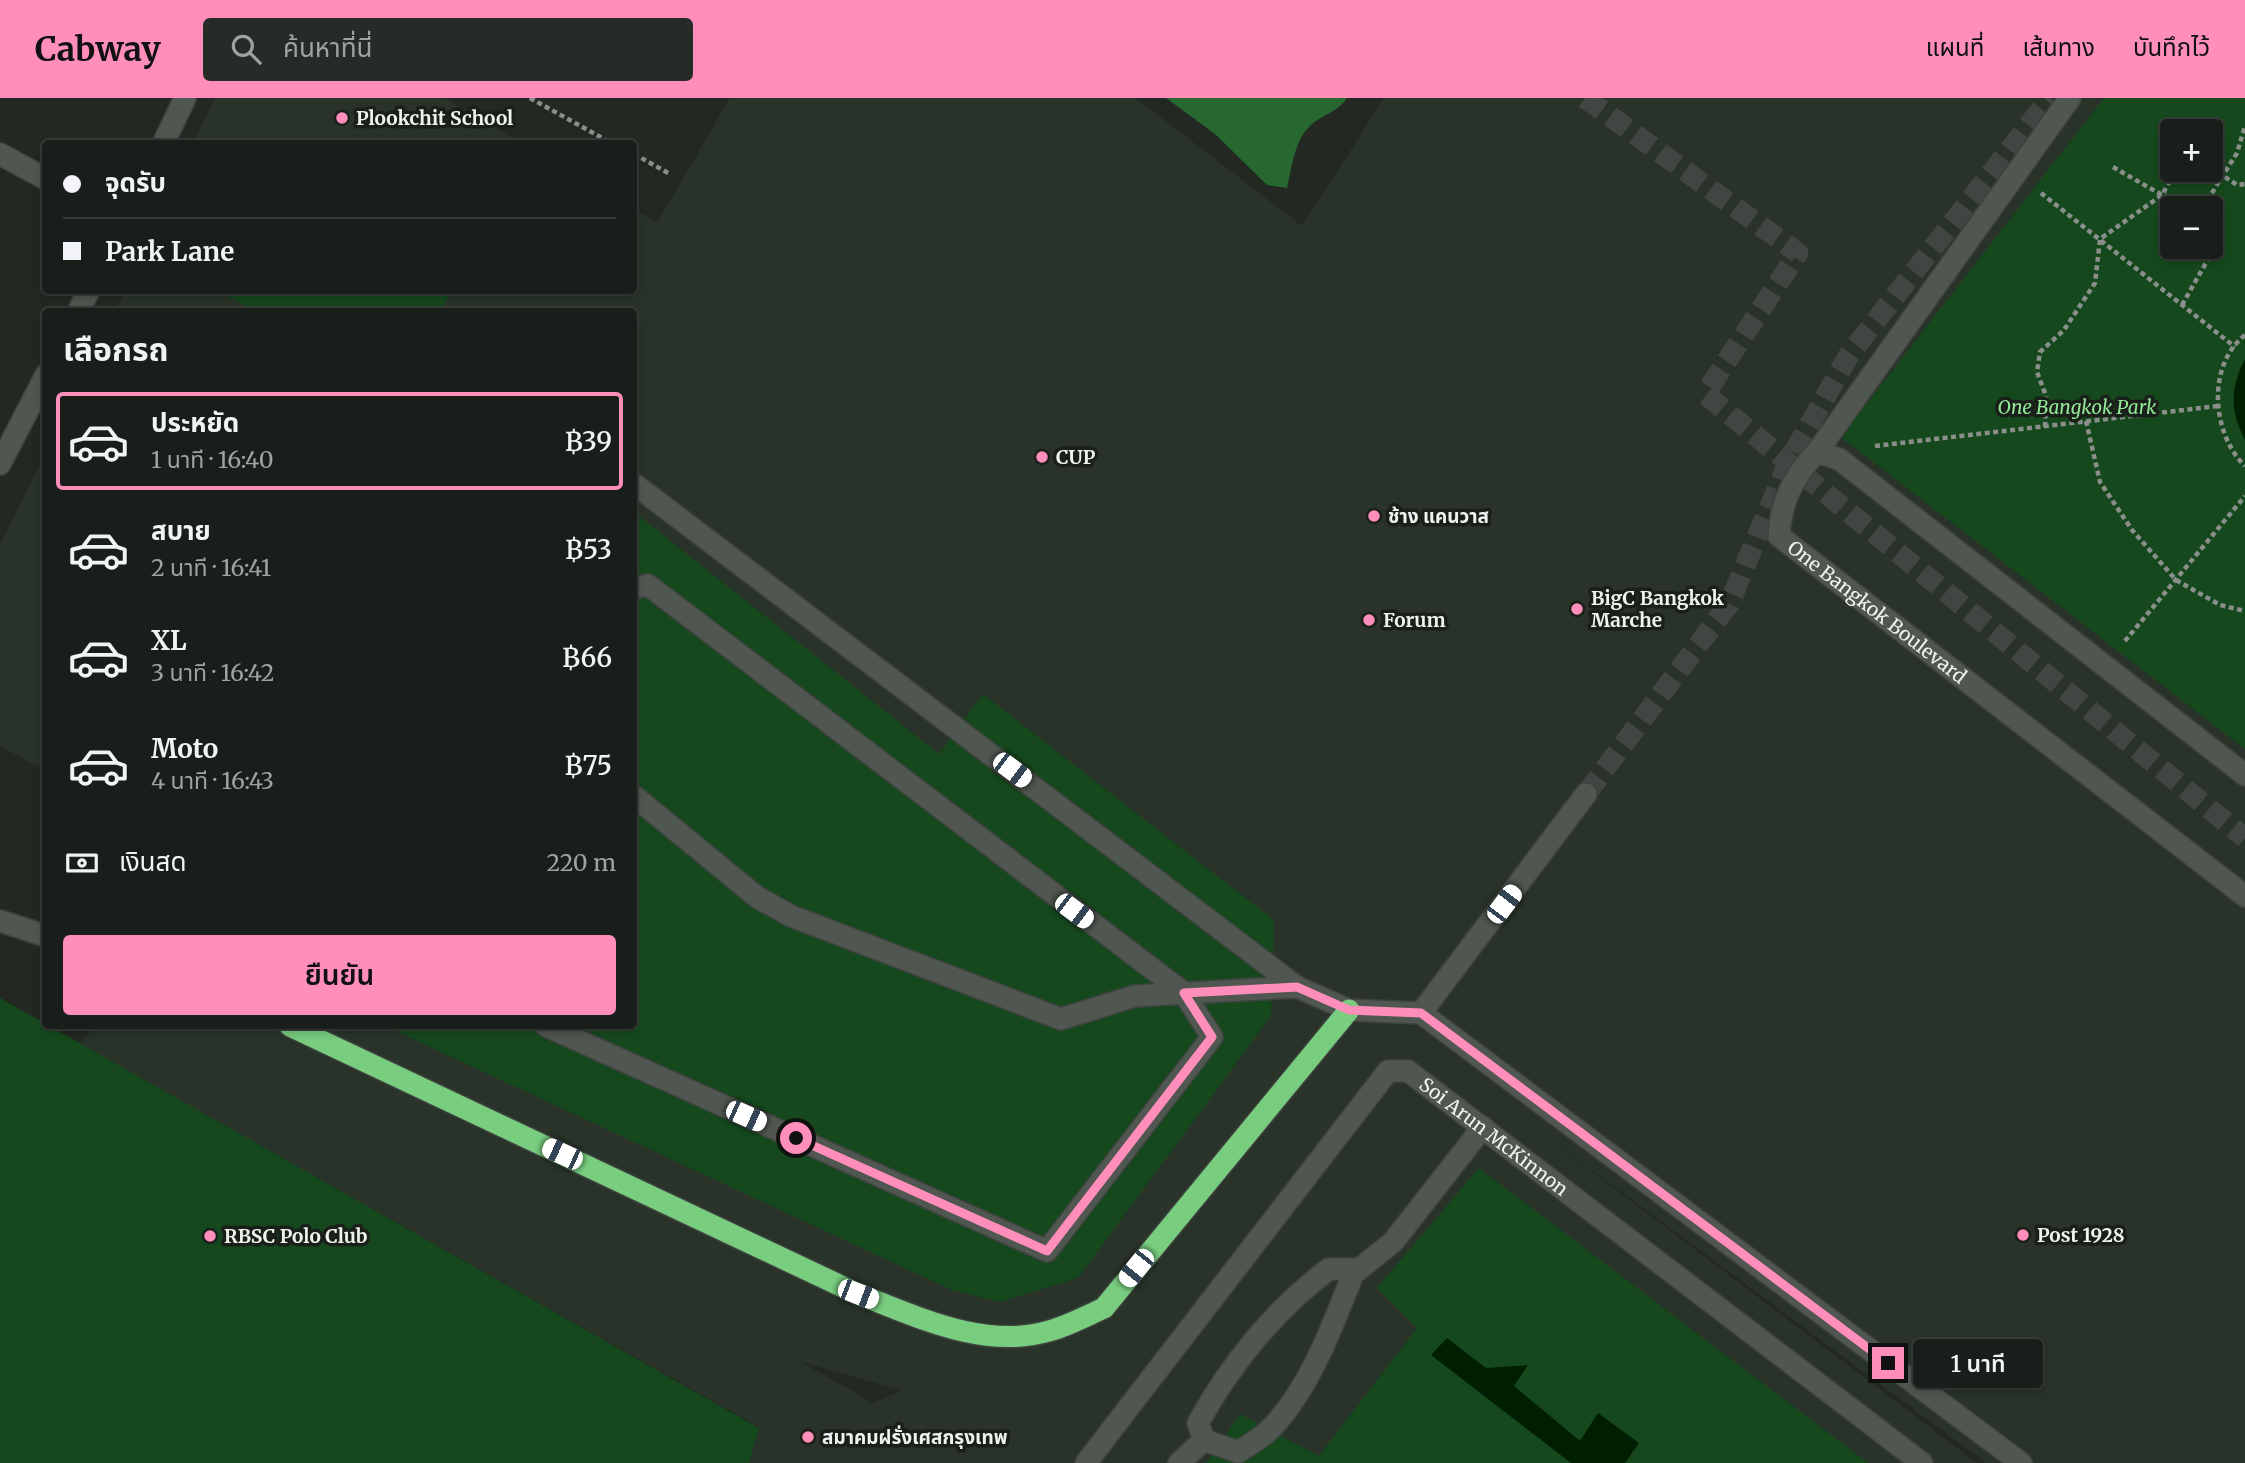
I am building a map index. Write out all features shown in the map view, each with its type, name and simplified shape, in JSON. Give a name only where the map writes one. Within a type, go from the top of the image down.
[{"type":"highway","points":[[296,1029],[858,1294],[920,1318],[992,1338],[1049,1331],[1104,1308],[1349,1010]]},
{"type":"street","points":[[165,140],[185,98]]},
{"type":"street","points":[[2070,98],[1817,452],[1839,459],[2245,775]]},
{"type":"street","points":[[0,154],[42,177]]},
{"type":"street","points":[[0,464],[42,383]]},
{"type":"street","name":"One Bangkok Boulevard","points":[[1817,452],[1796,474],[1781,511],[1779,536],[2245,896]]},
{"type":"street","points":[[637,486],[1297,987],[1349,1010],[1421,1013],[2021,1463]]},
{"type":"street","points":[[553,1029],[1047,1251],[1212,1037],[1184,993],[648,585],[637,587]]},
{"type":"street","points":[[1421,1013],[1586,794]]},
{"type":"street","points":[[637,798],[757,897],[791,916],[1061,1019],[1135,996],[1297,987]]},
{"type":"street","points":[[0,921],[42,935]]},
{"type":"street","name":"Soi Arun McKinnon","points":[[1086,1463],[1388,1072],[1408,1070],[1922,1463]]},
{"type":"street","points":[[1353,1274],[1393,1242],[1483,1127]]},
{"type":"street","points":[[1329,1269],[1355,1269],[1338,1318],[1297,1392],[1266,1434],[1238,1452],[1204,1440],[1198,1423],[1217,1390],[1293,1296],[1329,1269]]},
{"type":"street","points":[[1179,1463],[1204,1440]]},
{"type":"path","points":[[530,98],[606,140]]},
{"type":"path","points":[[2213,196],[2237,153],[2245,126]]},
{"type":"path","points":[[637,157],[670,174]]},
{"type":"path","points":[[2113,167],[2166,196]]},
{"type":"path","points":[[2017,173],[2235,347]]},
{"type":"path","points":[[2225,177],[2237,185],[2245,184]]},
{"type":"path","points":[[2045,426],[2046,396],[2037,372],[2040,352],[2064,330],[2095,283],[2100,239],[2162,195],[2169,182]]},
{"type":"path","points":[[2182,305],[2208,259]]},
{"type":"path","points":[[2245,335],[2224,366],[2217,397],[2221,429],[2236,457],[2245,466]]},
{"type":"path","points":[[1871,446],[2218,407]]},
{"type":"path","points":[[2087,421],[2100,482],[2132,530],[2176,580],[2220,605],[2245,611]]},
{"type":"path","points":[[2105,666],[2245,496]]},
{"type":"shaded area","name":"Plookchit School","points":[[215,98],[444,98],[517,140],[194,140]]},
{"type":"shaded area","points":[[730,98],[1136,98],[1302,226],[1384,98],[2245,98],[2245,1463],[1986,1463],[1522,1118],[1977,1463],[749,1463],[759,1427],[80,1044],[93,1029],[637,1029],[637,308],[116,308],[124,294],[637,294],[637,210],[657,223]],"holes":[[[801,1362],[900,1390],[873,1403]]]},
{"type":"shaded area","points":[[2245,359],[2245,440],[2234,409],[2234,390]]},
{"type":"shaded area","points":[[42,460],[42,768],[0,746],[0,545]]},
{"type":"shaded area","points":[[1447,1338],[1486,1368],[1528,1365],[1514,1386],[1580,1441],[1598,1413],[1639,1443],[1625,1463],[1571,1463],[1431,1355]]},
{"type":"green space","points":[[1166,98],[1347,98],[1339,107],[1305,131],[1294,155],[1287,188],[1267,185],[1215,134]]},
{"type":"green space","name":"One Bangkok Park","points":[[2104,98],[2245,98],[2245,749],[1841,437]]},
{"type":"green space","points":[[223,294],[450,294],[443,308],[250,308]]},
{"type":"green space","points":[[637,514],[939,754],[983,694],[1274,920],[1271,1016],[1078,1278],[1000,1302],[952,1290],[391,1029],[637,1029]]},
{"type":"green space","name":"RBSC Polo Club","points":[[0,998],[42,1022],[42,1029],[55,1029],[759,1428],[749,1463],[0,1463]]},
{"type":"green space","points":[[1479,1168],[1868,1463],[1206,1463],[1240,1414],[1319,1456],[1417,1328],[1377,1288]]},
{"type":"tunnel","points":[[1585,98],[1798,253],[1705,394],[2245,838]]},
{"type":"tunnel","points":[[1586,794],[1729,604],[1789,461],[1849,355],[2050,98]]},
{"type":"place","name":"Plookchit School","points":[[342,118]]},
{"type":"place","name":"CUP","points":[[1042,457]]},
{"type":"place","name":"ช้าง แคนวาส","points":[[1374,516]]},
{"type":"place","name":"BigC Bangkok Marche","points":[[1577,609]]},
{"type":"place","name":"Forum","points":[[1369,620]]},
{"type":"place","name":"Post 1928","points":[[2023,1235]]},
{"type":"place","name":"RBSC Polo Club","points":[[210,1236]]},
{"type":"place","name":"สมาคมฝรั่งเศสกรุงเทพ","points":[[808,1437]]},
{"type":"route","points":[[796,1138],[1047,1251],[1212,1037],[1184,993],[1297,987],[1349,1010],[1421,1013],[1888,1363]]}]
